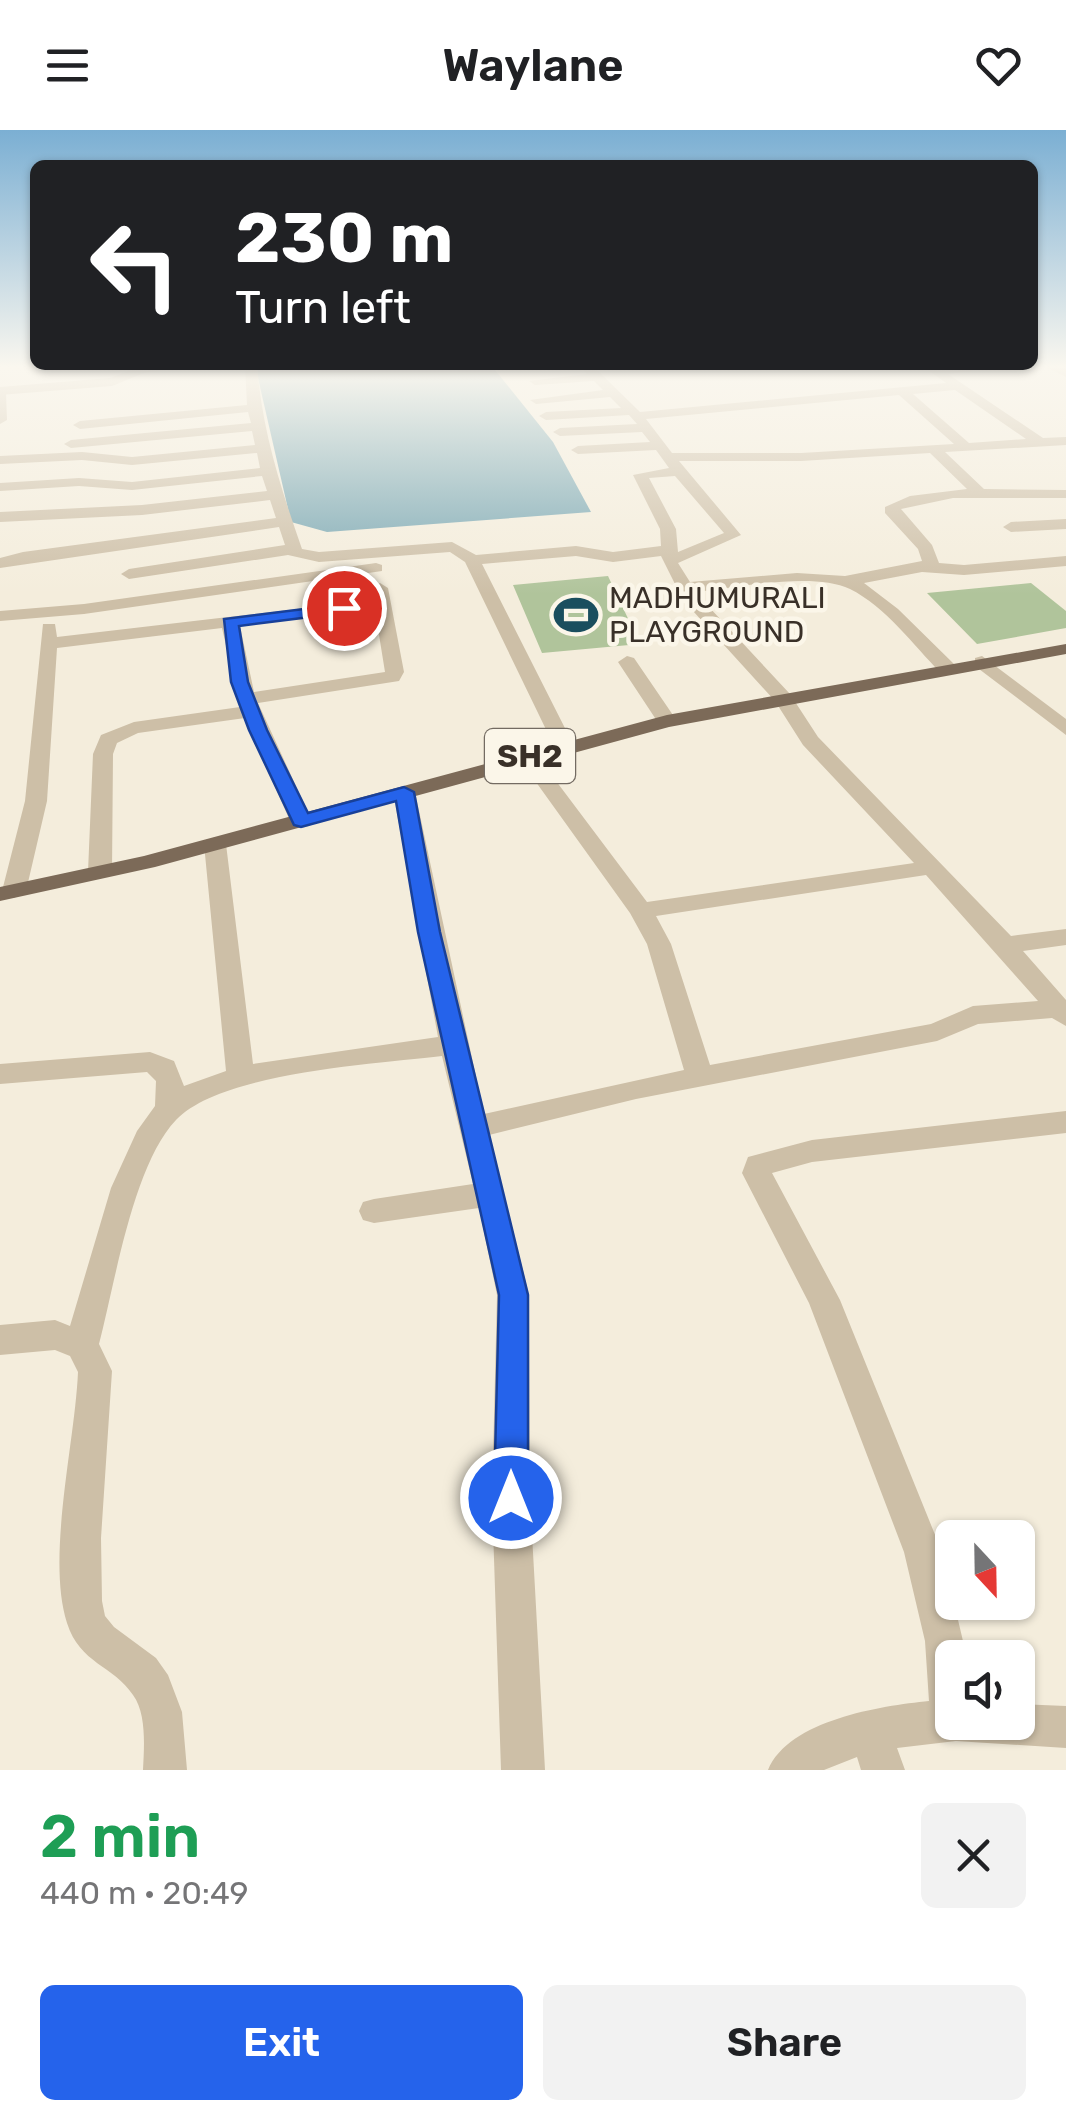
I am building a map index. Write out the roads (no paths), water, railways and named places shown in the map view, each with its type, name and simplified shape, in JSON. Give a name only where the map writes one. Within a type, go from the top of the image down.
[{"type":"main road","name":"SH2","points":[[7,892],[215,844],[667,721],[1066,649]]},
{"type":"street","points":[[0,447],[90,442]]},
{"type":"street","points":[[263,442],[274,495],[293,549],[306,557],[374,560]]},
{"type":"street","points":[[472,560],[576,550],[613,557],[670,556],[733,535],[657,442]]},
{"type":"street","points":[[960,442],[965,446]]},
{"type":"street","points":[[578,450],[670,458],[801,457],[1051,442]]},
{"type":"street","points":[[0,460],[82,456],[132,462],[264,448]]},
{"type":"street","points":[[932,448],[983,496]]},
{"type":"street","points":[[670,458],[640,475],[668,529],[670,556],[684,588],[783,698],[810,740],[1005,945],[1062,1013]]},
{"type":"street","points":[[0,488],[79,482],[132,486],[268,471]]},
{"type":"street","points":[[923,568],[932,557],[897,519],[893,507],[932,497],[1066,494]]},
{"type":"street","points":[[0,517],[142,510],[274,495]]},
{"type":"street","points":[[0,564],[23,557],[282,522]]},
{"type":"street","points":[[1011,527],[1066,524]]},
{"type":"street","points":[[0,616],[50,613],[452,547],[463,550],[472,560],[564,746]]},
{"type":"street","points":[[129,574],[293,549]]},
{"type":"street","points":[[100,872],[103,754],[108,739],[134,728],[392,677],[396,672],[392,643],[374,560]]},
{"type":"street","points":[[684,588],[813,578],[846,581],[923,568],[964,570],[1066,561]]},
{"type":"street","points":[[846,581],[868,594],[948,669]]},
{"type":"street","points":[[48,644],[383,604]]},
{"type":"street","points":[[7,892],[36,801],[50,613]]},
{"type":"street","points":[[230,622],[248,705],[301,821]]},
{"type":"street","points":[[627,662],[667,721]]},
{"type":"street","points":[[982,662],[1066,729]]},
{"type":"street","points":[[528,757],[641,911],[658,944],[700,1076]]},
{"type":"street","points":[[404,792],[429,932],[514,1295],[511,1498],[523,1770]]},
{"type":"street","points":[[215,844],[240,1078]]},
{"type":"street","points":[[641,911],[932,867]]},
{"type":"street","points":[[1005,945],[1066,937]]},
{"type":"street","points":[[472,1128],[700,1076],[936,1032],[973,1015],[1062,1013]]},
{"type":"street","points":[[82,1345],[144,1142],[169,1108],[240,1078],[454,1045]]},
{"type":"street","points":[[0,1074],[150,1062],[164,1068],[170,1082],[169,1108]]},
{"type":"street","points":[[946,1640],[923,1552],[824,1300],[756,1172],[759,1165],[769,1160],[799,1153],[1066,1122]]},
{"type":"street","points":[[374,1210],[492,1194]]},
{"type":"street","points":[[0,1340],[55,1334],[82,1345],[95,1371],[82,1562],[86,1622],[108,1649],[147,1678],[159,1705],[165,1770]]},
{"type":"street","points":[[790,1770],[832,1742],[877,1752],[927,1721],[935,1721]]},
{"type":"street","points":[[1035,1726],[1066,1727]]},
{"type":"water","points":[[273,442],[553,442],[591,512],[327,532],[291,522]]},
{"type":"place","name":"MADHUMURALI PLAYGROUND","points":[[576,615]]}]
